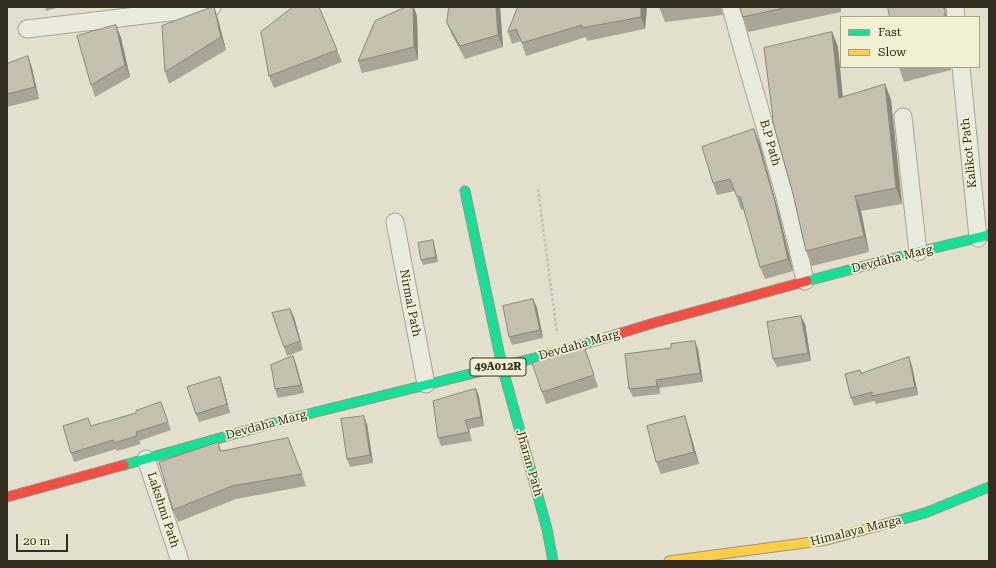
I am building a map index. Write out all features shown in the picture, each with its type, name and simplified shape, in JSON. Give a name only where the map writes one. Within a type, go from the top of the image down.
[{"type":"main road","name":"Jharan Path","points":[[465,191],[502,366],[547,529],[553,561]]},
{"type":"main road","name":"Devdaha Marg","points":[[7,497],[284,420],[559,352],[657,322],[805,281],[984,237]]},
{"type":"main road","name":"Himalaya Marga","points":[[670,561],[827,540],[925,513],[989,487]]},
{"type":"street","points":[[27,29],[212,7]]},
{"type":"street","name":"B.P Path","points":[[731,7],[799,248],[805,281]]},
{"type":"street","name":"Kalikot Path","points":[[961,68],[984,237]]},
{"type":"street","points":[[903,117],[918,252]]},
{"type":"street","name":"Nirmal Path","points":[[395,222],[426,384]]},
{"type":"street","name":"Lakshmi Path","points":[[146,459],[180,561]]},
{"type":"path","points":[[538,190],[559,352]]},
{"type":"building","points":[[214,7],[221,37],[165,72],[162,26]]},
{"type":"building","points":[[293,7],[319,7],[337,50],[269,76],[261,32]]},
{"type":"building","points":[[406,7],[413,7],[414,47],[358,61],[375,21]]},
{"type":"building","points":[[449,7],[496,7],[498,35],[460,46],[447,23]]},
{"type":"building","points":[[518,7],[641,7],[641,17],[582,28],[582,25],[522,43],[516,29],[508,32]]},
{"type":"building","points":[[740,7],[788,7],[743,17]]},
{"type":"building","points":[[888,7],[942,7],[945,9],[945,16],[890,16]]},
{"type":"building","points":[[116,25],[125,65],[91,85],[77,36]]},
{"type":"building","points":[[832,32],[839,98],[885,84],[896,188],[855,196],[864,236],[806,251],[793,194],[772,119],[764,48]]},
{"type":"building","points":[[28,56],[35,87],[7,94],[7,64]]},
{"type":"building","points":[[754,129],[775,202],[788,259],[760,267],[740,196],[737,197],[730,179],[713,183],[702,147]]},
{"type":"building","points":[[433,240],[436,257],[421,260],[418,243]]},
{"type":"building","points":[[533,299],[540,330],[509,337],[503,306]]},
{"type":"building","points":[[290,309],[300,341],[284,347],[272,313]]},
{"type":"building","points":[[801,316],[808,353],[773,359],[767,322]]},
{"type":"building","points":[[695,341],[700,373],[656,380],[657,386],[629,389],[625,354],[671,348],[671,344]]},
{"type":"building","points":[[584,346],[594,375],[542,392],[532,363]]},
{"type":"building","points":[[293,356],[301,385],[275,389],[271,365]]},
{"type":"building","points":[[909,357],[915,387],[872,396],[872,392],[851,398],[845,374],[860,370],[861,373]]},
{"type":"building","points":[[220,377],[227,404],[196,414],[187,387]]},
{"type":"building","points":[[476,389],[481,417],[465,420],[469,432],[438,438],[433,401]]},
{"type":"building","points":[[161,402],[168,422],[136,432],[137,436],[114,443],[113,440],[71,453],[63,426],[88,418],[91,426],[136,413],[136,411]]},
{"type":"building","points":[[364,416],[370,455],[347,459],[341,419]]},
{"type":"building","points":[[685,416],[694,452],[656,462],[647,426]]},
{"type":"building","points":[[288,438],[302,474],[232,486],[173,510],[159,462],[218,442],[220,451]]},
{"type":"traffic: fast","points":[[465,191],[502,366],[547,529],[553,561]]},
{"type":"traffic: fast","points":[[807,281],[989,235]]},
{"type":"traffic: fast","points":[[124,465],[284,420],[559,352],[621,333]]},
{"type":"traffic: fast","points":[[878,526],[925,513],[989,487]]},
{"type":"traffic: slow","points":[[669,561],[827,540],[878,526]]},
{"type":"traffic: jam","points":[[621,333],[807,281]]},
{"type":"traffic: jam","points":[[7,497],[124,465]]}]
